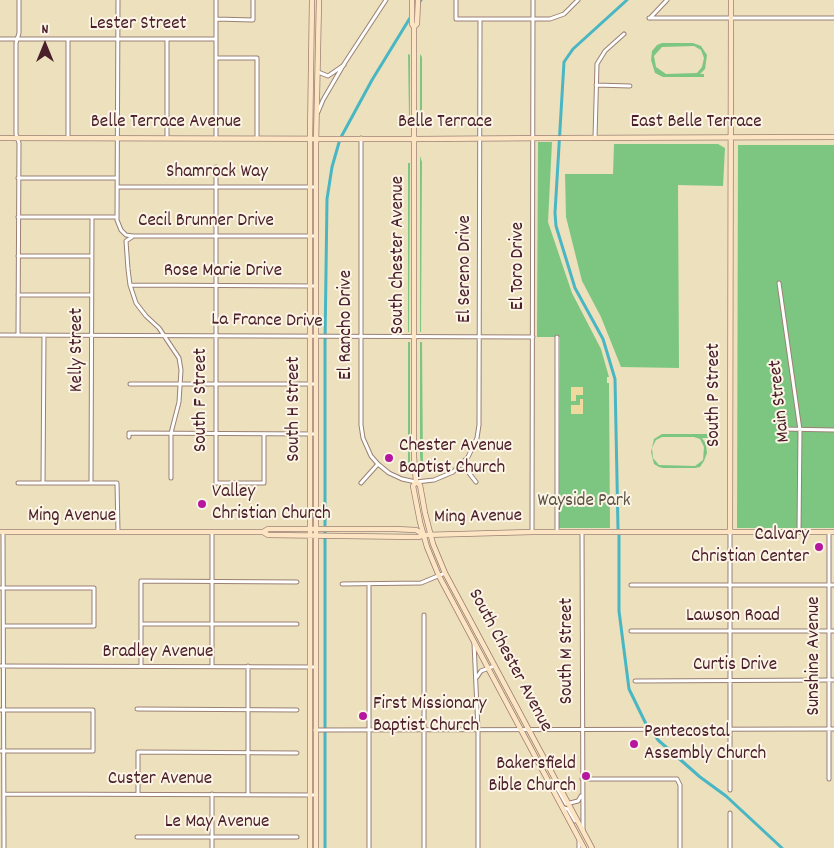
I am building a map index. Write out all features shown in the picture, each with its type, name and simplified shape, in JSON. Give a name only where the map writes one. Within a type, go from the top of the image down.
[{"type":"street","points":[[18,335],[18,138],[16,134],[19,0]]},
{"type":"street","points":[[117,217],[118,0]]},
{"type":"street","points":[[216,0],[216,138]]},
{"type":"street","points":[[216,20],[253,20],[253,0]]},
{"type":"street","name":"South H Street","points":[[310,848],[309,529],[312,0]]},
{"type":"street","name":"South H Street","points":[[316,848],[318,530],[316,384],[319,337],[316,286],[316,138],[319,0]]},
{"type":"street","points":[[317,116],[323,100],[344,64],[386,0]]},
{"type":"street","name":"South Chester Avenue","points":[[412,0],[412,24],[414,27],[414,457],[416,482],[413,486],[424,535],[439,576],[584,848]]},
{"type":"street","points":[[456,0],[456,19],[550,19],[560,16],[578,0]]},
{"type":"street","name":"El Toro Drive","points":[[532,532],[533,0]]},
{"type":"street","points":[[666,0],[649,18],[834,18]]},
{"type":"street","name":"South P Street","points":[[730,790],[731,0]]},
{"type":"street","name":"South Chester Avenue","points":[[414,27],[417,24],[418,1]]},
{"type":"street","name":"El Sereno Drive","points":[[416,482],[441,477],[453,472],[472,451],[479,431],[480,19]]},
{"type":"street","points":[[595,138],[596,70],[599,60],[605,51],[624,34]]},
{"type":"street","name":"Lester Street","points":[[0,39],[216,39]]},
{"type":"street","points":[[68,39],[68,137]]},
{"type":"street","points":[[167,39],[167,138]]},
{"type":"street","points":[[216,58],[256,58],[257,138]]},
{"type":"street","points":[[318,72],[328,76],[344,64]]},
{"type":"street","points":[[596,85],[630,86]]},
{"type":"street","name":"East Belle Terrace","points":[[560,138],[834,137]]},
{"type":"street","name":"Belle Terrace Avenue","points":[[0,138],[333,138]]},
{"type":"street","name":"Belle Terrace","points":[[333,138],[560,138]]},
{"type":"street","name":"El Rancho Drive","points":[[361,138],[361,431],[368,450],[378,464],[395,476],[416,482]]},
{"type":"street","name":"South F Street","points":[[216,167],[216,483],[264,483],[264,434]]},
{"type":"street","points":[[18,178],[117,178]]},
{"type":"street","name":"Shamrock Way","points":[[117,187],[316,187]]},
{"type":"street","name":"Cecil Brunner Drive","points":[[18,217],[117,217],[117,223],[121,230],[126,235],[133,236],[316,236]]},
{"type":"street","name":"Kelly Street","points":[[91,483],[92,217]]},
{"type":"street","points":[[133,236],[126,241],[130,285],[136,303],[163,335],[179,358],[181,370],[179,402],[170,433],[170,478]]},
{"type":"street","points":[[18,256],[92,256]]},
{"type":"street","name":"Main Street","points":[[779,283],[800,430],[799,532]]},
{"type":"street","name":"Rose Marie Drive","points":[[130,285],[316,286]]},
{"type":"street","points":[[18,295],[91,295]]},
{"type":"street","name":"La France Drive","points":[[0,335],[533,337]]},
{"type":"street","points":[[43,483],[44,335]]},
{"type":"street","points":[[557,337],[557,532]]},
{"type":"street","points":[[130,384],[316,384]]},
{"type":"street","points":[[783,429],[834,430]]},
{"type":"street","points":[[129,437],[129,433],[316,434]]},
{"type":"street","points":[[310,458],[314,463],[316,481]]},
{"type":"street","points":[[360,482],[378,464]]},
{"type":"street","points":[[462,464],[476,482]]},
{"type":"street","name":"South Chester Avenue","points":[[416,482],[420,485],[430,535],[445,573],[592,848]]},
{"type":"street","points":[[18,483],[117,483],[118,532]]},
{"type":"street","name":"Ming Avenue","points":[[2,532],[263,532],[268,529],[309,529],[416,530],[424,535]]},
{"type":"street","points":[[2,532],[4,626],[2,666],[4,794],[2,826],[4,848]]},
{"type":"street","points":[[212,532],[212,666]]},
{"type":"street","name":"Ming Avenue","points":[[263,532],[268,535],[420,537],[424,535],[532,532],[831,532]]},
{"type":"street","name":"South M Street","points":[[582,532],[582,829]]},
{"type":"street","name":"Sunshine Avenue","points":[[829,779],[829,585],[831,532]]},
{"type":"street","points":[[342,584],[421,583],[445,573]]},
{"type":"street","points":[[140,666],[140,582],[298,582]]},
{"type":"street","points":[[369,584],[369,848]]},
{"type":"street","points":[[631,585],[834,585]]},
{"type":"street","points":[[2,588],[94,588],[94,626],[4,626]]},
{"type":"street","points":[[424,615],[424,848]]},
{"type":"street","points":[[140,624],[297,624]]},
{"type":"street","name":"Lawson Road","points":[[631,631],[834,631]]},
{"type":"street","points":[[474,642],[478,730],[478,848]]},
{"type":"street","name":"Bradley Avenue","points":[[2,666],[316,667]]},
{"type":"street","points":[[248,666],[248,794]]},
{"type":"street","points":[[476,682],[481,671],[494,666]]},
{"type":"street","name":"Curtis Drive","points":[[635,680],[834,680]]},
{"type":"street","points":[[137,709],[297,710]]},
{"type":"street","points":[[2,710],[94,710],[94,751],[2,751]]},
{"type":"street","points":[[309,730],[834,730]]},
{"type":"street","points":[[138,794],[138,752],[297,752]]},
{"type":"street","points":[[582,779],[674,778],[679,781],[680,848]]},
{"type":"street","points":[[549,781],[556,788],[565,803],[569,804],[578,801],[582,793]]},
{"type":"street","name":"Custer Avenue","points":[[4,794],[316,795]]},
{"type":"street","points":[[212,794],[212,848]]},
{"type":"street","points":[[564,808],[568,809],[582,829]]},
{"type":"street","points":[[730,813],[730,848]]},
{"type":"street","name":"Le May Avenue","points":[[137,837],[297,837]]},
{"type":"street","points":[[579,840],[579,848]]},
{"type":"green space","points":[[662,43],[693,43],[701,46],[707,55],[705,69],[700,74],[704,74],[704,77],[663,77],[655,73],[651,60],[652,51],[657,45]],"holes":[[[694,46],[701,50],[704,58],[702,67],[697,73],[666,74],[656,67],[654,56],[662,47]]]},
{"type":"green space","points":[[408,54],[410,55],[410,120],[409,116]]},
{"type":"green space","points":[[420,54],[422,57],[422,115],[420,120]]},
{"type":"green space","name":"Wayside Park","points":[[538,142],[552,142],[548,222],[572,293],[601,349],[609,377],[607,377],[607,383],[609,383],[610,528],[559,528],[560,337],[537,337]]},
{"type":"green space","points":[[614,144],[718,144],[725,148],[723,186],[678,185],[679,368],[621,367],[601,317],[582,281],[566,217],[565,174],[613,174]]},
{"type":"green space","points":[[738,145],[834,145],[834,528],[737,528]]},
{"type":"green space","points":[[420,156],[422,162],[421,332],[420,332]]},
{"type":"green space","points":[[408,163],[410,163],[409,332],[408,332]]},
{"type":"green space","points":[[408,342],[410,342],[410,464],[408,463]]},
{"type":"green space","points":[[420,342],[422,342],[423,468],[421,467],[420,455]]},
{"type":"green space","points":[[662,434],[713,434],[713,438],[702,438],[706,444],[707,453],[700,467],[695,468],[663,468],[654,464],[651,452],[654,439]],"holes":[[[662,437],[694,437],[700,439],[704,447],[703,460],[695,466],[659,465],[653,458],[652,448],[656,440]]]},
{"type":"sand","points":[[571,387],[583,387],[583,395],[576,395],[576,401],[571,401]]},
{"type":"sand","points":[[580,399],[583,399],[583,414],[571,414],[571,405],[580,405]]},
{"type":"waterway","points":[[325,848],[325,344],[327,199],[332,167],[340,139],[372,80],[421,0]]},
{"type":"waterway","points":[[618,529],[615,379],[603,339],[575,288],[556,226],[555,213],[564,62],[573,49],[627,0]]},
{"type":"waterway","points":[[619,535],[619,611],[629,689],[647,726]]},
{"type":"waterway","points":[[653,733],[658,740],[700,777],[726,796],[782,848]]},
{"type":"place","name":"Chester Avenue Baptist Church","points":[[389,458]]},
{"type":"place","name":"Valley Christian Church","points":[[202,504]]},
{"type":"place","name":"Calvary Christian Center","points":[[819,547]]},
{"type":"place","name":"First Missionary Baptist Church","points":[[363,716]]},
{"type":"place","name":"Pentecostal Assembly Church","points":[[634,744]]},
{"type":"place","name":"Bakersfield Bible Church","points":[[586,776]]}]
